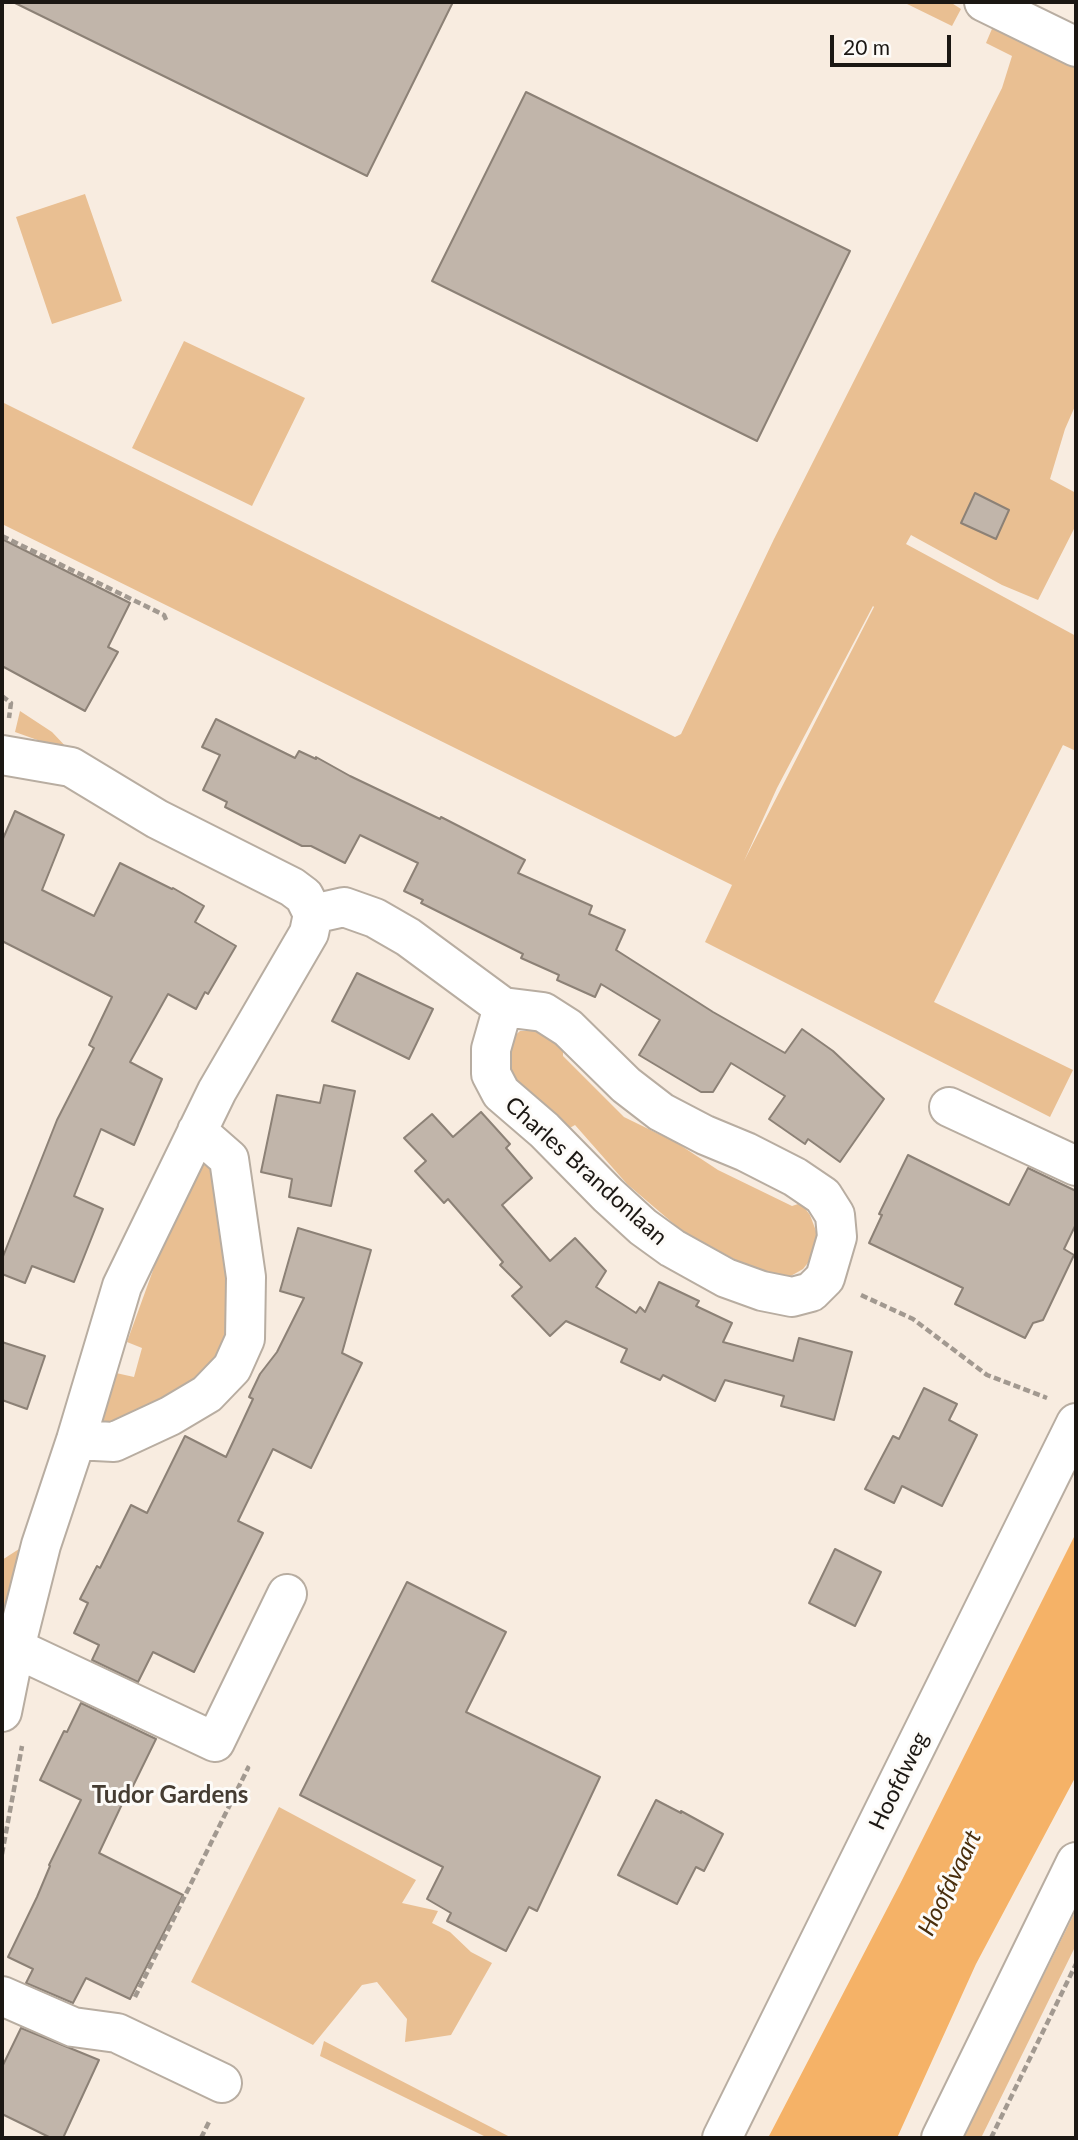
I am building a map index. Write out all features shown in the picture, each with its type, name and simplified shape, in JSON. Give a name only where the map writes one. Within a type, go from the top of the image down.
[{"type":"street","points":[[984,2],[1076,47]]},
{"type":"street","points":[[2,755],[71,767],[157,819],[292,887],[304,896],[313,914],[310,933],[217,1091],[122,1286],[41,1545],[2,1712]]},
{"type":"street","points":[[313,914],[344,907],[376,918],[408,937],[503,1007],[543,1012],[568,1028],[626,1085],[661,1112],[795,1177],[823,1196],[835,1215],[837,1237],[825,1278]]},
{"type":"street","name":"Charles Brandonlaan","points":[[503,1007],[491,1049],[491,1074],[502,1093],[544,1130],[643,1227],[672,1248],[726,1278],[762,1292],[792,1297],[811,1292],[825,1278]]},
{"type":"street","points":[[949,1107],[1076,1166]]},
{"type":"street","points":[[76,1440],[114,1442],[170,1416],[207,1394],[232,1368],[245,1339],[246,1277],[229,1159],[197,1131]]},
{"type":"street","name":"Hoofdweg","points":[[722,2138],[1064,1411]]},
{"type":"street","points":[[15,1648],[215,1742],[287,1594]]},
{"type":"street","points":[[941,2138],[1076,1862]]},
{"type":"street","points":[[2,1996],[73,2027],[117,2033],[222,2083]]},
{"type":"path","points":[[2,536],[164,615],[167,622]]},
{"type":"path","points":[[825,1278],[913,1320],[987,1375],[1064,1411]]},
{"type":"path","points":[[117,2033],[247,1768],[226,1758],[215,1742]]},
{"type":"path","points":[[991,2138],[1076,1964]]},
{"type":"shaded area","points":[[903,2],[950,2],[961,9],[952,26]]},
{"type":"shaded area","points":[[994,24],[1076,66],[1076,404],[1065,429],[1050,479],[1076,493],[1076,525],[1038,600],[1002,585],[911,535],[906,544],[1076,636],[1076,751],[1063,745],[934,1002],[1073,1070],[1050,1117],[705,942],[732,885],[2,524],[2,402],[675,737],[681,734],[774,539],[1002,88],[1012,56],[986,43]],"holes":[[[874,607],[744,861],[777,788]]]},
{"type":"shaded area","points":[[85,194],[122,301],[52,324],[16,217]]},
{"type":"shaded area","points":[[184,341],[305,398],[252,506],[132,448]]},
{"type":"shaded area","points":[[20,711],[52,732],[71,752],[15,732]]},
{"type":"shaded area","points":[[520,1031],[540,1031],[563,1047],[563,1056],[624,1117],[677,1143],[718,1170],[792,1206],[801,1203],[810,1215],[816,1231],[816,1244],[811,1259],[803,1269],[789,1277],[776,1277],[745,1265],[681,1230],[627,1184],[575,1125],[568,1129],[518,1082],[507,1055],[510,1040]]},
{"type":"shaded area","points":[[201,1162],[212,1162],[236,1321],[216,1368],[121,1423],[100,1422],[116,1373],[134,1377],[142,1348],[127,1342],[156,1262]]},
{"type":"shaded area","points":[[19,1549],[26,1553],[2,1626],[2,1560]]},
{"type":"shaded area","points":[[279,1807],[416,1880],[402,1903],[438,1911],[432,1923],[450,1932],[471,1952],[492,1963],[451,2035],[405,2042],[407,2019],[377,1982],[362,1985],[313,2045],[191,1982]]},
{"type":"shaded area","points":[[1076,1910],[1076,1945],[981,2138],[963,2138]]},
{"type":"shaded area","points":[[324,2041],[512,2138],[488,2138],[320,2056]]},
{"type":"water","name":"Hoofdvaart","points":[[1076,1533],[1076,1776],[976,1964],[897,2138],[768,2138],[900,1884]]},
{"type":"building","points":[[13,2],[453,2],[367,176]]},
{"type":"building","points":[[526,92],[850,251],[757,441],[432,281]]},
{"type":"building","points":[[975,493],[1009,510],[996,539],[961,523]]},
{"type":"building","points":[[2,539],[130,603],[108,647],[118,652],[85,711],[2,666]]},
{"type":"building","points":[[216,719],[295,758],[299,751],[316,757],[525,860],[518,873],[592,906],[589,914],[625,930],[616,950],[713,1012],[785,1053],[802,1029],[833,1051],[884,1099],[840,1162],[808,1139],[805,1144],[769,1119],[785,1096],[731,1063],[713,1092],[701,1092],[639,1055],[660,1020],[601,984],[595,997],[557,980],[559,975],[521,958],[523,954],[421,903],[423,900],[404,891],[418,863],[360,835],[345,863],[311,846],[302,846],[225,807],[227,802],[203,790],[220,755],[202,747]]},
{"type":"building","points":[[15,811],[64,835],[42,890],[94,916],[120,863],[204,906],[195,922],[236,946],[196,1009],[168,994],[130,1062],[162,1079],[134,1145],[101,1129],[74,1196],[103,1209],[74,1282],[32,1266],[25,1283],[2,1274],[2,1259],[57,1120],[94,1048],[89,1045],[112,997],[2,941],[2,841]]},
{"type":"building","points":[[357,973],[433,1009],[409,1059],[332,1021]]},
{"type":"building","points":[[324,1085],[355,1091],[331,1206],[289,1197],[292,1179],[261,1172],[277,1095],[320,1103]]},
{"type":"building","points":[[481,1112],[510,1144],[506,1148],[532,1178],[502,1205],[550,1261],[575,1238],[606,1271],[596,1287],[636,1313],[640,1307],[645,1312],[659,1282],[699,1301],[696,1306],[732,1323],[723,1342],[793,1361],[799,1338],[852,1352],[834,1420],[781,1406],[784,1396],[725,1380],[715,1401],[663,1375],[660,1380],[621,1362],[627,1349],[566,1321],[550,1336],[512,1296],[522,1287],[500,1265],[503,1262],[448,1199],[444,1203],[415,1171],[426,1161],[404,1138],[432,1114],[453,1137]]},
{"type":"building","points":[[908,1155],[1009,1205],[1028,1168],[1076,1191],[1076,1224],[1064,1249],[1074,1255],[1043,1320],[1033,1323],[1025,1338],[955,1304],[963,1288],[869,1243],[882,1215],[879,1214]]},
{"type":"building","points":[[298,1228],[371,1250],[342,1353],[362,1363],[311,1468],[273,1449],[238,1521],[263,1533],[194,1672],[153,1652],[138,1682],[92,1660],[99,1645],[74,1633],[88,1603],[80,1599],[97,1566],[100,1568],[131,1505],[147,1513],[185,1436],[226,1457],[253,1399],[249,1397],[260,1374],[277,1352],[304,1298],[280,1291]]},
{"type":"building","points":[[2,1342],[45,1356],[27,1409],[2,1400]]},
{"type":"building","points":[[924,1388],[957,1404],[949,1420],[977,1435],[942,1506],[902,1486],[894,1503],[865,1489],[893,1436],[899,1439]]},
{"type":"building","points":[[835,1549],[881,1572],[855,1626],[809,1603]]},
{"type":"building","points":[[407,1582],[506,1632],[466,1712],[600,1777],[537,1911],[529,1907],[506,1951],[447,1921],[451,1913],[427,1899],[443,1867],[300,1795]]},
{"type":"building","points":[[81,1703],[156,1739],[99,1853],[183,1895],[130,1999],[86,1978],[73,2003],[26,1983],[33,1969],[8,1957],[81,1800],[40,1780]]},
{"type":"building","points":[[656,1800],[723,1834],[704,1871],[696,1867],[677,1904],[618,1875]]},
{"type":"building","points":[[21,2028],[99,2060],[63,2138],[51,2138],[2,2114],[2,2067]]},
{"type":"district","name":"Tudor Gardens","points":[[170,1795]]}]
